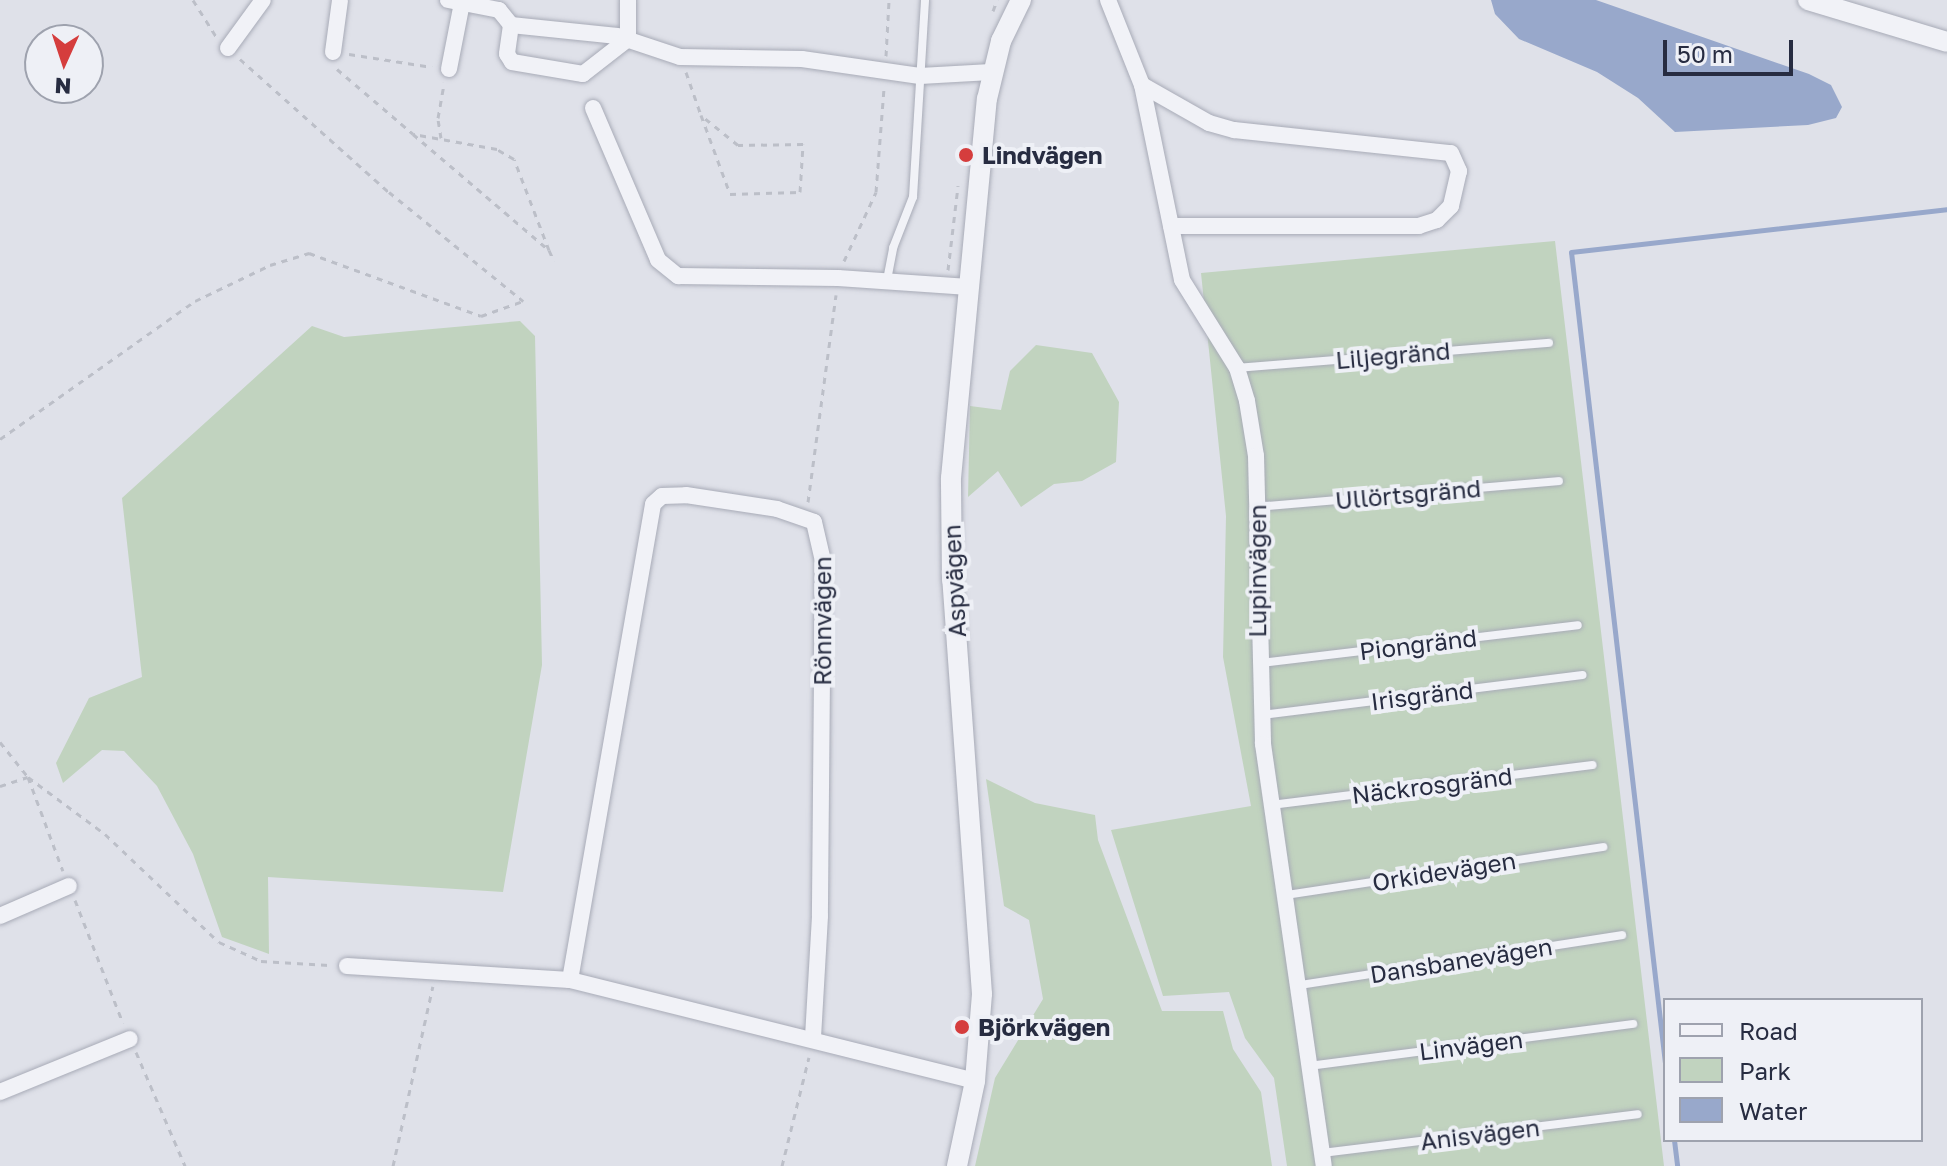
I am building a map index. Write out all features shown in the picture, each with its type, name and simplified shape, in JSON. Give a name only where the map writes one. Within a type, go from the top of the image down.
[{"type":"street","points":[[228,48],[263,0]]},
{"type":"street","points":[[334,60],[340,0]]},
{"type":"street","points":[[628,0],[628,39]]},
{"type":"street","name":"Aspvägen","points":[[957,1166],[975,1081],[982,994],[951,515],[969,287],[991,72],[1021,0]]},
{"type":"street","name":"Lupinvägen","points":[[1108,0],[1142,85],[1182,280],[1237,368],[1256,456],[1257,664],[1261,715],[1271,805],[1300,985],[1323,1160]]},
{"type":"street","points":[[1808,0],[1947,42]]},
{"type":"street","points":[[449,69],[455,1],[499,10],[511,25],[628,39],[680,57],[802,59],[885,74],[920,76],[991,72]]},
{"type":"street","points":[[511,25],[507,54],[512,62],[583,74],[628,39]]},
{"type":"street","points":[[1142,85],[1209,123],[1234,130],[1451,153],[1459,171],[1451,206],[1437,220],[1419,226],[1171,226]]},
{"type":"street","points":[[593,108],[658,260],[678,276],[838,278],[969,287]]},
{"type":"street","points":[[570,980],[653,504],[662,496],[686,495],[806,517]]},
{"type":"street","name":"Rönnvägen","points":[[806,517],[819,529],[823,561],[820,916],[813,1038]]},
{"type":"street","points":[[0,916],[69,886]]},
{"type":"street","points":[[347,966],[570,980],[813,1038],[975,1081]]},
{"type":"street","points":[[0,1092],[130,1039]]},
{"type":"lane","points":[[887,280],[893,248],[913,197],[925,0]]},
{"type":"lane","name":"Liljegränd","points":[[1237,368],[1549,343]]},
{"type":"lane","name":"Ullörtsgränd","points":[[1257,507],[1559,481]]},
{"type":"lane","name":"Piongränd","points":[[1257,664],[1578,625]]},
{"type":"lane","name":"Irisgränd","points":[[1261,715],[1583,675]]},
{"type":"lane","name":"Näckrosgränd","points":[[1271,805],[1593,765]]},
{"type":"lane","name":"Orkidevägen","points":[[1286,895],[1603,847]]},
{"type":"lane","name":"Dansbanevägen","points":[[1300,985],[1622,935]]},
{"type":"lane","name":"Linvägen","points":[[1309,1066],[1633,1024]]},
{"type":"lane","name":"Anisvägen","points":[[1323,1160],[1638,1114]]},
{"type":"path","points":[[0,439],[195,301],[270,265],[309,253],[481,316],[523,301],[389,192],[209,31],[193,0]]},
{"type":"path","points":[[806,517],[838,278],[876,192],[889,0]]},
{"type":"path","points":[[680,57],[701,115],[730,194],[800,192],[803,144],[738,145],[701,115]]},
{"type":"path","points":[[334,60],[449,69],[438,118],[441,138]]},
{"type":"path","points":[[334,60],[413,134],[549,250]]},
{"type":"path","points":[[413,134],[497,149],[514,159],[554,261]]},
{"type":"path","points":[[0,742],[28,777],[105,834],[219,942],[261,961],[347,966]]},
{"type":"path","points":[[0,786],[28,777]]},
{"type":"path","points":[[28,777],[69,886]]},
{"type":"path","points":[[393,1166],[435,972]]},
{"type":"path","points":[[782,1166],[813,1038]]},
{"type":"green space","points":[[1555,241],[1664,1166],[1287,1166],[1274,1078],[1245,1038],[1229,992],[1163,996],[1111,830],[1251,806],[1223,657],[1226,516],[1201,273]]},
{"type":"green space","points":[[520,321],[535,336],[542,665],[503,892],[268,877],[269,954],[222,937],[193,854],[157,786],[124,751],[102,750],[63,783],[56,763],[89,698],[142,677],[122,498],[312,326],[344,337]]},
{"type":"green space","points":[[1036,345],[1092,353],[1119,402],[1116,462],[1082,481],[1054,484],[1021,507],[998,471],[968,497],[970,406],[1001,410],[1010,371]]},
{"type":"green space","points":[[986,779],[1035,803],[1095,815],[1098,840],[1162,1011],[1223,1011],[1233,1049],[1261,1092],[1272,1166],[975,1166],[995,1078],[1043,999],[1029,920],[1004,906]]},
{"type":"water","points":[[1491,0],[1596,0],[1809,74],[1831,85],[1842,107],[1836,118],[1808,125],[1675,132],[1638,98],[1597,72],[1519,39],[1495,14]]},
{"type":"waterway","points":[[1663,1046],[1571,252],[1947,209]]},
{"type":"waterway","points":[[1674,1142],[1677,1166]]},
{"type":"place","name":"Lindvägen","points":[[966,155]]},
{"type":"place","name":"Björkvägen","points":[[962,1027]]}]
